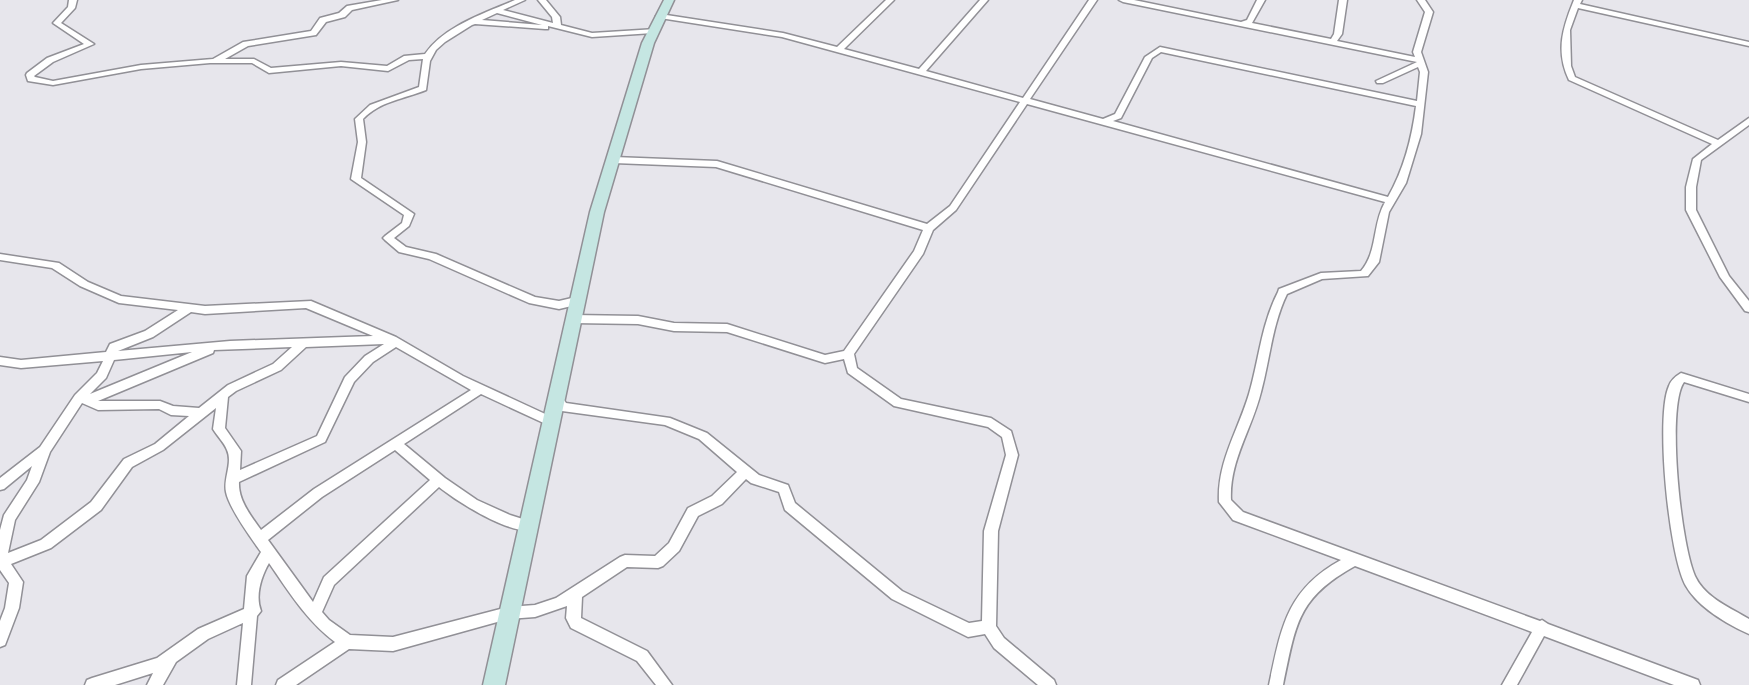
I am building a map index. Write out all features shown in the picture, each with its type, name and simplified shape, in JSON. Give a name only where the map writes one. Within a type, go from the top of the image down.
[{"type":"street","points":[[73,0],[71,8],[57,23],[90,44],[41,65],[32,72],[31,79],[53,83],[150,66],[215,61],[254,61],[262,69],[276,72],[341,64],[388,69],[407,58],[427,56],[474,22],[521,0]]},
{"type":"street","points":[[215,61],[246,44],[313,33],[323,20],[342,15],[351,7],[394,0]]},
{"type":"street","points":[[542,0],[556,17],[559,27]]},
{"type":"street","points":[[494,685],[597,212],[656,24],[669,0]]},
{"type":"street","points":[[839,50],[890,0]]},
{"type":"street","points":[[921,72],[984,0]]},
{"type":"street","points":[[573,319],[638,320],[674,327],[727,328],[825,359],[848,354],[919,252],[929,228],[953,208],[1093,0]]},
{"type":"street","points":[[1123,0],[1420,62]]},
{"type":"street","points":[[1246,24],[1261,0]]},
{"type":"street","points":[[1332,43],[1338,34],[1343,0]]},
{"type":"street","points":[[1421,0],[1429,12],[1419,41],[1424,72],[1414,145],[1384,212],[1370,269],[1351,277],[1321,276],[1283,292],[1266,332],[1256,390],[1238,437],[1224,493],[1228,509],[1238,516],[1542,627],[1685,684]]},
{"type":"street","points":[[1176,11],[1182,2]]},
{"type":"street","points":[[1716,142],[1572,78],[1567,66],[1566,30],[1578,3],[1749,44]]},
{"type":"street","points":[[497,11],[602,36],[656,24],[772,33],[1391,201]]},
{"type":"street","points":[[474,22],[559,27]]},
{"type":"street","points":[[1104,122],[1118,116],[1149,57],[1160,49],[1419,104]]},
{"type":"street","points":[[427,56],[423,88],[388,99],[359,119],[362,142],[356,179],[409,214],[406,224],[387,240],[403,250],[432,256],[533,300],[559,305],[576,301]]},
{"type":"street","points":[[1380,81],[1420,62]]},
{"type":"street","points":[[1749,121],[1702,152],[1695,164],[1691,210],[1729,284],[1749,308]]},
{"type":"street","points":[[614,160],[717,164],[929,228]]},
{"type":"street","points":[[0,257],[55,265],[84,284],[119,299],[189,308],[245,310],[307,304],[394,341],[481,389],[552,422]]},
{"type":"street","points":[[0,485],[44,450],[102,375],[117,344],[149,334],[189,308]]},
{"type":"street","points":[[0,361],[21,364],[219,346],[394,341]]},
{"type":"street","points":[[231,480],[321,439],[349,380],[369,359],[394,341]]},
{"type":"street","points":[[1,559],[46,544],[96,506],[121,469],[159,447],[223,394],[268,373],[303,342]]},
{"type":"street","points":[[83,399],[219,346]]},
{"type":"street","points":[[848,354],[852,370],[898,403],[991,423],[1007,434],[1012,455],[991,531],[989,627],[999,643],[1049,685]]},
{"type":"street","points":[[1749,398],[1681,377],[1670,387],[1668,412],[1671,489],[1688,578],[1703,597],[1749,627]]},
{"type":"street","points":[[244,685],[254,611],[254,576],[264,545],[318,493],[481,389]]},
{"type":"street","points":[[223,394],[219,429],[235,451],[231,480],[237,505],[314,614],[347,642]]},
{"type":"street","points":[[83,399],[98,406],[160,405],[171,410],[200,413]]},
{"type":"street","points":[[558,400],[562,407],[666,421],[703,436],[763,483],[784,489],[790,506],[897,595],[968,630],[989,627]]},
{"type":"street","points":[[395,443],[437,481],[494,516],[527,526]]},
{"type":"street","points":[[0,640],[12,608],[16,582],[1,559],[9,519],[33,482],[44,450]]},
{"type":"street","points":[[283,685],[347,642],[393,644],[508,613],[535,611],[575,594],[625,561],[651,564],[664,558],[674,547],[693,512],[717,500],[746,471]]},
{"type":"street","points":[[314,614],[329,581],[437,481]]},
{"type":"street","points":[[1276,685],[1298,604],[1305,592],[1324,574],[1355,559]]},
{"type":"street","points":[[575,594],[573,618],[576,623],[642,656],[665,685]]},
{"type":"street","points":[[154,685],[172,658],[203,634],[254,611]]},
{"type":"street","points":[[1509,685],[1542,627]]},
{"type":"street","points":[[92,685],[172,658]]}]
